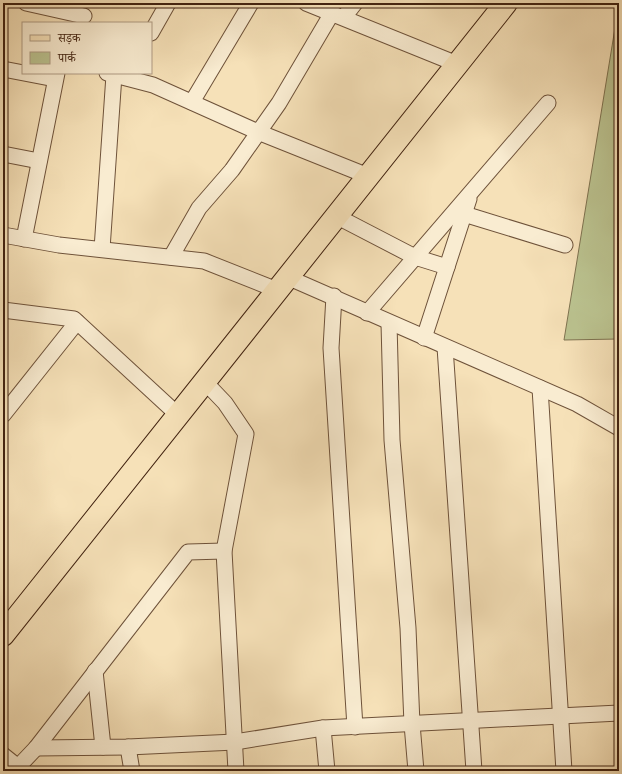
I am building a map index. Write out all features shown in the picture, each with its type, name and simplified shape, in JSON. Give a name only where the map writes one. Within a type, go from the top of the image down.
[{"type":"main road","points":[[3,635],[506,3]]},
{"type":"street","points":[[26,3],[84,14]]},
{"type":"street","points":[[152,31],[168,3]]},
{"type":"street","points":[[192,102],[251,3]]},
{"type":"street","points":[[306,3],[457,64]]},
{"type":"street","points":[[171,257],[199,208],[232,170],[338,15],[355,3]]},
{"type":"street","points":[[3,69],[22,72]]},
{"type":"street","points":[[24,239],[56,76],[41,74]]},
{"type":"street","points":[[102,249],[119,75],[153,85],[258,132],[368,176]]},
{"type":"street","points":[[367,313],[548,102]]},
{"type":"street","points":[[3,154],[39,161]]},
{"type":"street","points":[[424,338],[471,192]]},
{"type":"street","points":[[464,214],[565,246]]},
{"type":"street","points":[[336,216],[415,257],[447,267]]},
{"type":"street","points":[[3,235],[59,245],[204,261],[334,296],[389,323],[577,404],[619,428]]},
{"type":"street","points":[[334,296],[331,348],[355,727]]},
{"type":"street","points":[[3,310],[74,319],[178,415]]},
{"type":"street","points":[[3,416],[77,322]]},
{"type":"street","points":[[389,323],[392,440],[408,628],[412,724],[416,771]]},
{"type":"street","points":[[445,347],[474,771]]},
{"type":"street","points":[[204,381],[225,403],[246,434],[224,551],[236,771]]},
{"type":"street","points":[[540,388],[564,771]]},
{"type":"street","points":[[3,755],[20,769],[188,552],[224,551]]},
{"type":"street","points":[[95,671],[104,748]]},
{"type":"street","points":[[36,748],[104,748],[235,742],[323,728],[619,713]]},
{"type":"street","points":[[323,728],[328,771]]},
{"type":"street","points":[[128,747],[132,771]]},
{"type":"green space","points":[[619,10],[619,339],[564,340],[615,28]]}]
